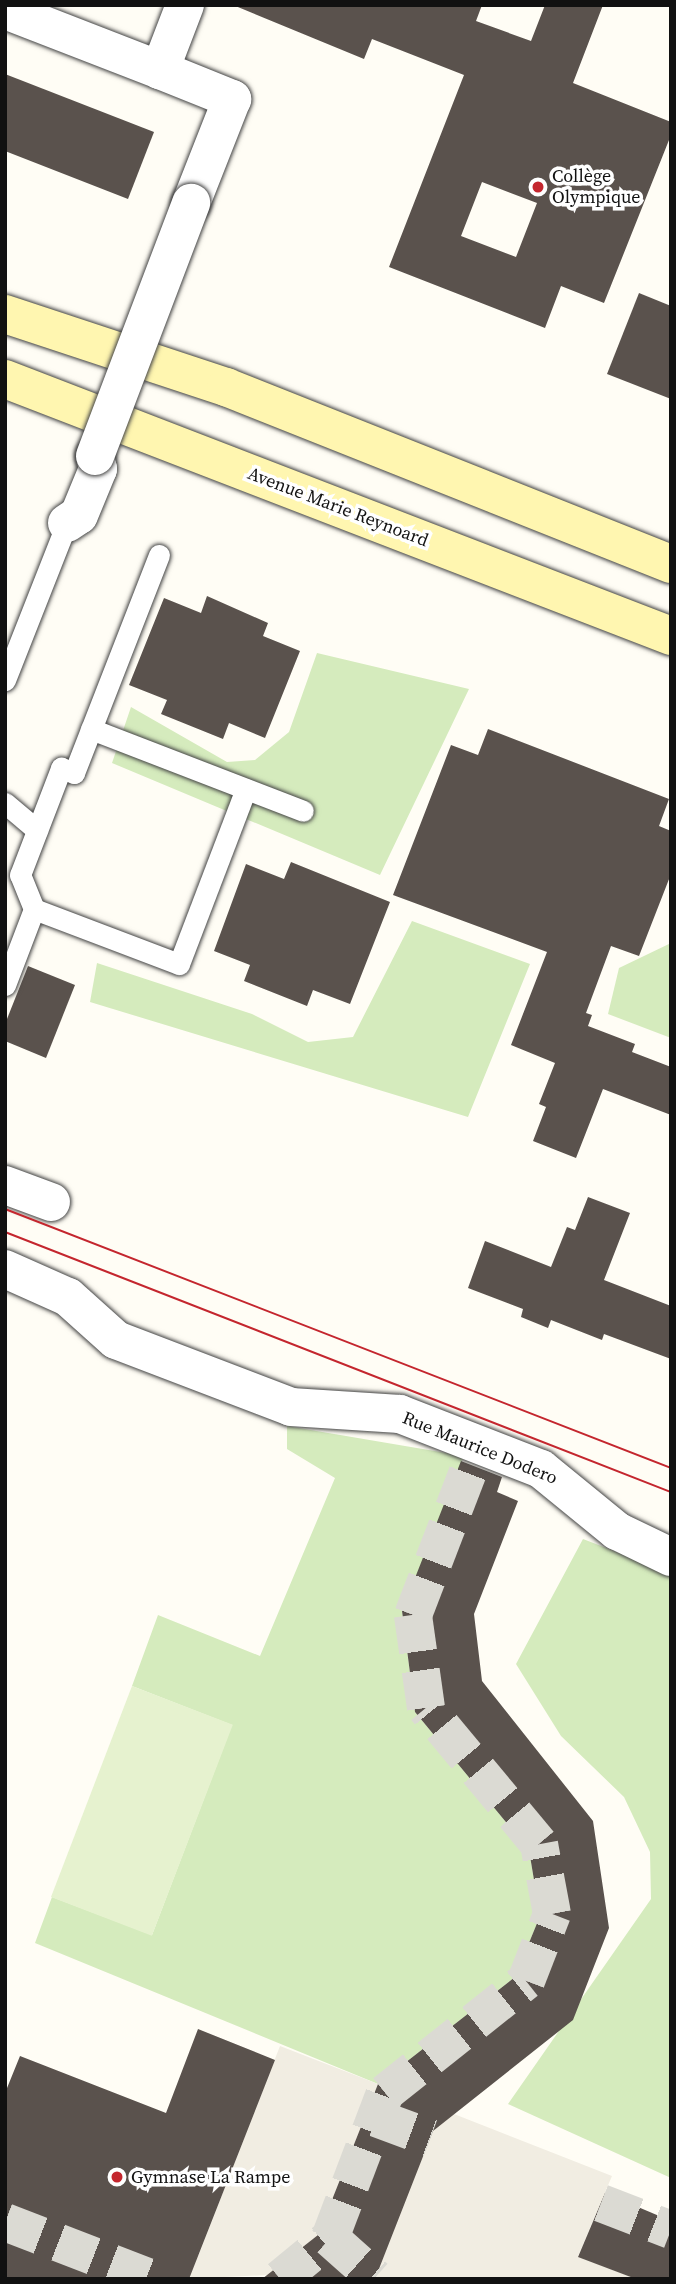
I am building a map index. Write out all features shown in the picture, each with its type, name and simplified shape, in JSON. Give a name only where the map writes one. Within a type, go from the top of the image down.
[{"type":"main road","points":[[5,314],[226,387],[671,564]]},
{"type":"main road","name":"Avenue Marie Reynoard","points":[[5,379],[671,636]]},
{"type":"street","points":[[160,70],[185,5]]},
{"type":"street","points":[[5,10],[232,99],[94,456],[98,469],[84,504],[66,523]]},
{"type":"street","points":[[5,1185],[51,1202]]},
{"type":"street","name":"Rue Maurice Dodero","points":[[5,1269],[68,1297],[116,1340],[291,1407],[400,1414],[541,1469],[617,1531],[671,1557]]},
{"type":"lane","points":[[5,680],[66,523]]},
{"type":"lane","points":[[5,985],[34,909],[20,876],[61,768],[74,773],[159,555]]},
{"type":"lane","points":[[91,729],[303,811]]},
{"type":"lane","points":[[34,909],[179,964],[246,789]]},
{"type":"lane","points":[[5,803],[37,830]]},
{"type":"green space","points":[[317,653],[469,689],[380,875],[112,763],[131,707],[227,762],[255,760],[289,732]]},
{"type":"green space","points":[[412,921],[530,964],[468,1117],[90,1002],[97,963],[252,1014],[308,1042],[353,1037]]},
{"type":"green space","points":[[671,943],[671,1038],[608,1014],[619,968]]},
{"type":"green space","points":[[287,1426],[464,1456],[402,1612],[415,1712],[529,1850],[540,1916],[515,1977],[378,2084],[35,1943],[52,1897],[152,1935],[232,1725],[132,1686],[158,1615],[260,1656],[335,1478],[287,1449]]},
{"type":"green space","points":[[583,1539],[671,1573],[671,2178],[508,2104],[651,1899],[650,1852],[624,1797],[561,1736],[516,1664]]},
{"type":"green space","points":[[132,1686],[233,1725],[152,1936],[51,1897]]},
{"type":"shaded area","points":[[280,2046],[378,2084],[318,2235],[268,2275],[182,2279],[199,2254]]},
{"type":"shaded area","points":[[454,2114],[612,2176],[578,2256],[636,2279],[374,2279],[432,2131]]},
{"type":"building","points":[[233,5],[482,5],[476,21],[531,41],[545,5],[603,5],[573,83],[671,122],[671,135],[604,303],[561,286],[545,328],[389,267],[464,75],[372,39],[364,59]],"holes":[[[482,182],[537,203],[516,257],[461,236]]]},
{"type":"building","points":[[5,74],[154,132],[128,199],[5,151]]},
{"type":"building","points":[[639,293],[671,306],[671,399],[607,374]]},
{"type":"building","points":[[207,596],[268,623],[263,636],[300,651],[265,738],[229,723],[223,739],[161,714],[167,700],[129,685],[164,598],[201,613]]},
{"type":"building","points":[[488,729],[669,799],[659,826],[671,831],[671,874],[639,956],[611,946],[586,1013],[592,1015],[588,1026],[635,1044],[632,1052],[671,1067],[671,1115],[603,1089],[576,1158],[533,1141],[546,1107],[539,1104],[555,1063],[511,1045],[547,952],[393,895],[451,745],[478,755]]},
{"type":"building","points":[[291,862],[390,902],[350,1004],[313,990],[307,1006],[244,981],[250,965],[214,951],[246,864],[284,879]]},
{"type":"building","points":[[28,966],[75,985],[46,1058],[5,1041],[5,1024]]},
{"type":"building","points":[[588,1197],[630,1213],[604,1280],[671,1306],[671,1359],[604,1334],[602,1340],[551,1320],[548,1328],[521,1317],[523,1309],[468,1288],[485,1241],[551,1267],[567,1227],[575,1230]]},
{"type":"building","points":[[461,1461],[502,1477],[497,1492],[518,1501],[474,1614],[482,1681],[593,1821],[609,1928],[573,2020],[433,2131],[375,2279],[262,2279],[318,2235],[378,2084],[515,1977],[540,1916],[529,1850],[415,1712],[402,1611]]},
{"type":"building","name":"Gymnase La Rampe","points":[[198,2029],[275,2060],[189,2279],[5,2279],[5,2093],[20,2056],[166,2113]]},
{"type":"building","points":[[605,2193],[671,2221],[671,2279],[636,2279],[578,2257]]},
{"type":"tunnel","points":[[280,2279],[330,2238],[385,2093],[526,1981],[552,1914],[539,1844],[426,1708],[413,1615],[473,1459]]},
{"type":"tunnel","points":[[376,2118],[430,2138]]},
{"type":"tunnel","points":[[601,2203],[671,2230]]},
{"type":"tunnel","points":[[5,2222],[153,2279]]},
{"type":"tunnel","points":[[330,2238],[375,2278]]},
{"type":"tram line","points":[[5,1209],[671,1468]]},
{"type":"tram line","points":[[5,1232],[671,1492]]},
{"type":"place","name":"Collège Olympique","points":[[538,187]]},
{"type":"place","name":"Gymnase La Rampe","points":[[117,2177]]}]
